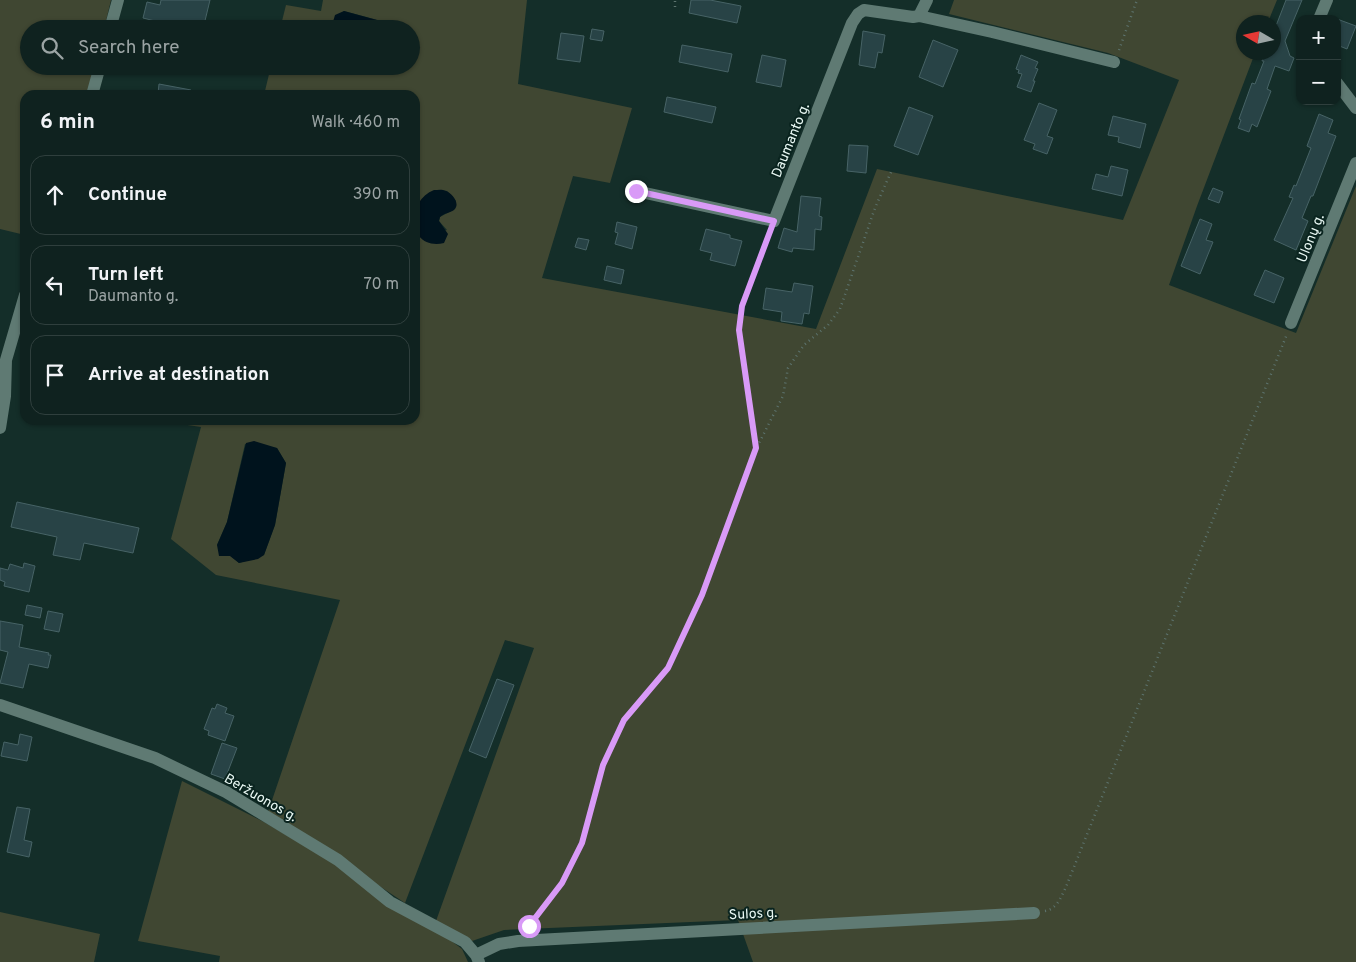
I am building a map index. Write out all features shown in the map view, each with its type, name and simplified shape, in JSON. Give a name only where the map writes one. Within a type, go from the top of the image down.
[{"type":"street","points":[[112,20],[118,0]]},
{"type":"street","points":[[927,0],[919,16],[1114,62]]},
{"type":"street","points":[[1321,15],[1327,0]]},
{"type":"street","name":"Daumanto g.","points":[[774,221],[852,22],[864,10],[913,17],[919,16]]},
{"type":"street","points":[[93,90],[98,75]]},
{"type":"street","points":[[1341,88],[1356,108]]},
{"type":"street","name":"Ulonų g.","points":[[1291,323],[1356,163]]},
{"type":"street","points":[[636,191],[774,221]]},
{"type":"street","points":[[0,428],[5,396],[6,360],[20,312]]},
{"type":"street","name":"Beržuonos g.","points":[[0,704],[156,758],[226,792],[338,860],[390,902],[465,942],[477,958]]},
{"type":"street","name":"Sulos g.","points":[[477,958],[499,944],[518,942],[1034,913]]},
{"type":"path","points":[[675,0],[675,8]]},
{"type":"path","points":[[1114,62],[1137,0]]},
{"type":"path","points":[[518,942],[562,883],[582,843],[603,765],[624,720],[668,668],[702,595],[756,448],[782,396],[788,368],[804,344],[828,325],[840,309],[875,208],[891,172]]},
{"type":"path","points":[[756,448],[739,330],[742,306],[774,221]]},
{"type":"path","points":[[1034,913],[1050,910],[1059,901],[1066,886],[1291,323]]},
{"type":"green space","points":[[0,0],[111,0],[106,20],[20,20],[20,75],[92,75],[88,90],[20,90],[20,234],[0,229]]},
{"type":"green space","points":[[323,0],[527,0],[518,84],[632,108],[610,183],[573,176],[542,278],[816,329],[877,169],[1123,220],[1179,80],[1108,53],[949,14],[954,0],[1277,0],[1271,15],[1236,15],[1236,60],[1252,60],[1169,285],[1296,333],[1356,186],[1356,962],[753,962],[738,920],[504,930],[472,941],[436,921],[534,648],[505,640],[405,903],[268,812],[340,600],[216,575],[171,539],[201,427],[188,425],[420,425],[420,237],[447,230],[439,221],[440,217],[451,211],[456,201],[447,191],[440,190],[420,201],[420,90],[265,90],[269,75],[420,75],[420,20],[378,20],[344,11],[333,20],[282,20],[286,5],[321,11]],"holes":[[[245,444],[277,448],[286,463],[275,525],[264,555],[239,563],[217,545],[227,522]]]},
{"type":"green space","points":[[182,781],[264,822],[327,859],[441,933],[462,949],[468,962],[219,962],[220,956],[138,941]]},
{"type":"green space","points":[[0,912],[100,934],[94,962],[0,962]]},
{"type":"water","points":[[344,11],[377,20],[334,20],[335,15]]},
{"type":"water","points":[[434,190],[443,190],[453,196],[456,202],[457,205],[454,210],[440,217],[439,221],[448,234],[444,243],[432,244],[420,236],[420,201],[424,196]]},
{"type":"water","points":[[254,441],[277,448],[286,463],[275,525],[264,555],[258,559],[239,563],[230,556],[219,556],[217,545],[227,522],[246,443]]},
{"type":"building","points":[[161,0],[210,0],[205,20],[151,20],[143,18],[147,2],[160,5]]},
{"type":"building","points":[[691,0],[710,0],[741,6],[737,23],[689,13]]},
{"type":"building","points":[[1286,0],[1302,0],[1285,41],[1290,56],[1294,58],[1289,71],[1275,66],[1267,89],[1271,91],[1257,127],[1252,124],[1249,132],[1238,128],[1241,120],[1239,119],[1252,83],[1255,84],[1264,61],[1262,60],[1281,60],[1280,15]]},
{"type":"building","points":[[1341,20],[1356,26],[1347,49],[1341,47]]},
{"type":"building","points":[[592,29],[604,31],[602,41],[590,39]]},
{"type":"building","points":[[863,31],[885,35],[882,53],[878,52],[875,68],[859,65]]},
{"type":"building","points":[[561,33],[584,36],[580,62],[557,59]]},
{"type":"building","points":[[933,40],[958,50],[943,87],[919,77]]},
{"type":"building","points":[[682,45],[732,54],[728,72],[679,62]]},
{"type":"building","points":[[762,55],[786,60],[781,87],[756,82]]},
{"type":"building","points":[[1021,55],[1038,62],[1035,68],[1038,69],[1031,92],[1017,87],[1022,74],[1018,73],[1019,70],[1016,69]]},
{"type":"building","points":[[159,84],[191,90],[158,90]]},
{"type":"building","points":[[667,97],[716,107],[712,123],[664,112]]},
{"type":"building","points":[[1039,103],[1057,110],[1047,136],[1053,138],[1047,154],[1033,149],[1035,144],[1024,140]]},
{"type":"building","points":[[909,107],[933,116],[918,155],[894,146]]},
{"type":"building","points":[[1319,114],[1333,120],[1328,133],[1336,136],[1313,196],[1311,196],[1302,218],[1308,221],[1296,250],[1274,240],[1293,198],[1289,197],[1294,185],[1296,186],[1311,148],[1307,146]]},
{"type":"building","points":[[1113,116],[1146,124],[1140,148],[1118,142],[1119,137],[1108,135]]},
{"type":"building","points":[[849,145],[868,146],[866,173],[847,171]]},
{"type":"building","points":[[1111,166],[1128,170],[1122,196],[1092,189],[1096,174],[1108,177]]},
{"type":"building","points":[[1213,188],[1223,192],[1219,203],[1208,199]]},
{"type":"building","points":[[801,196],[821,198],[819,216],[822,217],[821,230],[815,229],[814,250],[793,248],[792,252],[778,248],[784,228],[797,232]]},
{"type":"building","points":[[1200,219],[1212,224],[1206,240],[1213,242],[1200,274],[1181,266]]},
{"type":"building","points":[[617,222],[637,227],[632,249],[615,244],[618,233],[615,232]]},
{"type":"building","points":[[706,229],[730,235],[730,238],[742,241],[735,266],[710,260],[712,253],[700,250]]},
{"type":"building","points":[[578,238],[589,240],[586,250],[575,247]]},
{"type":"building","points":[[607,266],[624,270],[621,284],[604,280]]},
{"type":"building","points":[[1265,270],[1284,278],[1274,303],[1254,295]]},
{"type":"building","points":[[794,283],[813,286],[809,314],[804,313],[802,324],[781,321],[782,312],[763,309],[766,288],[792,292]]},
{"type":"building","points":[[17,502],[139,528],[133,553],[84,543],[80,560],[53,555],[57,537],[11,527]]},
{"type":"building","points":[[24,563],[35,566],[29,592],[4,586],[5,582],[0,580],[0,568],[8,570],[10,564],[23,568]]},
{"type":"building","points":[[27,605],[42,608],[40,618],[25,615]]},
{"type":"building","points":[[48,611],[63,614],[59,632],[44,629]]},
{"type":"building","points":[[0,621],[23,625],[19,647],[51,655],[48,668],[29,664],[23,688],[0,683],[8,652],[0,650]]},
{"type":"building","points":[[497,679],[514,685],[486,758],[469,751]]},
{"type":"building","points":[[217,704],[227,708],[225,713],[234,716],[225,741],[208,735],[209,731],[204,729],[212,708],[215,709]]},
{"type":"building","points":[[20,734],[32,737],[27,761],[1,756],[4,742],[18,745]]},
{"type":"building","points":[[222,743],[237,748],[225,779],[211,774]]},
{"type":"building","points":[[17,807],[30,809],[24,840],[32,842],[29,857],[7,852]]},
{"type":"route","points":[[529,926],[562,883],[582,843],[603,765],[624,720],[668,668],[702,595],[756,448],[739,330],[742,306],[774,221],[636,191]]}]
